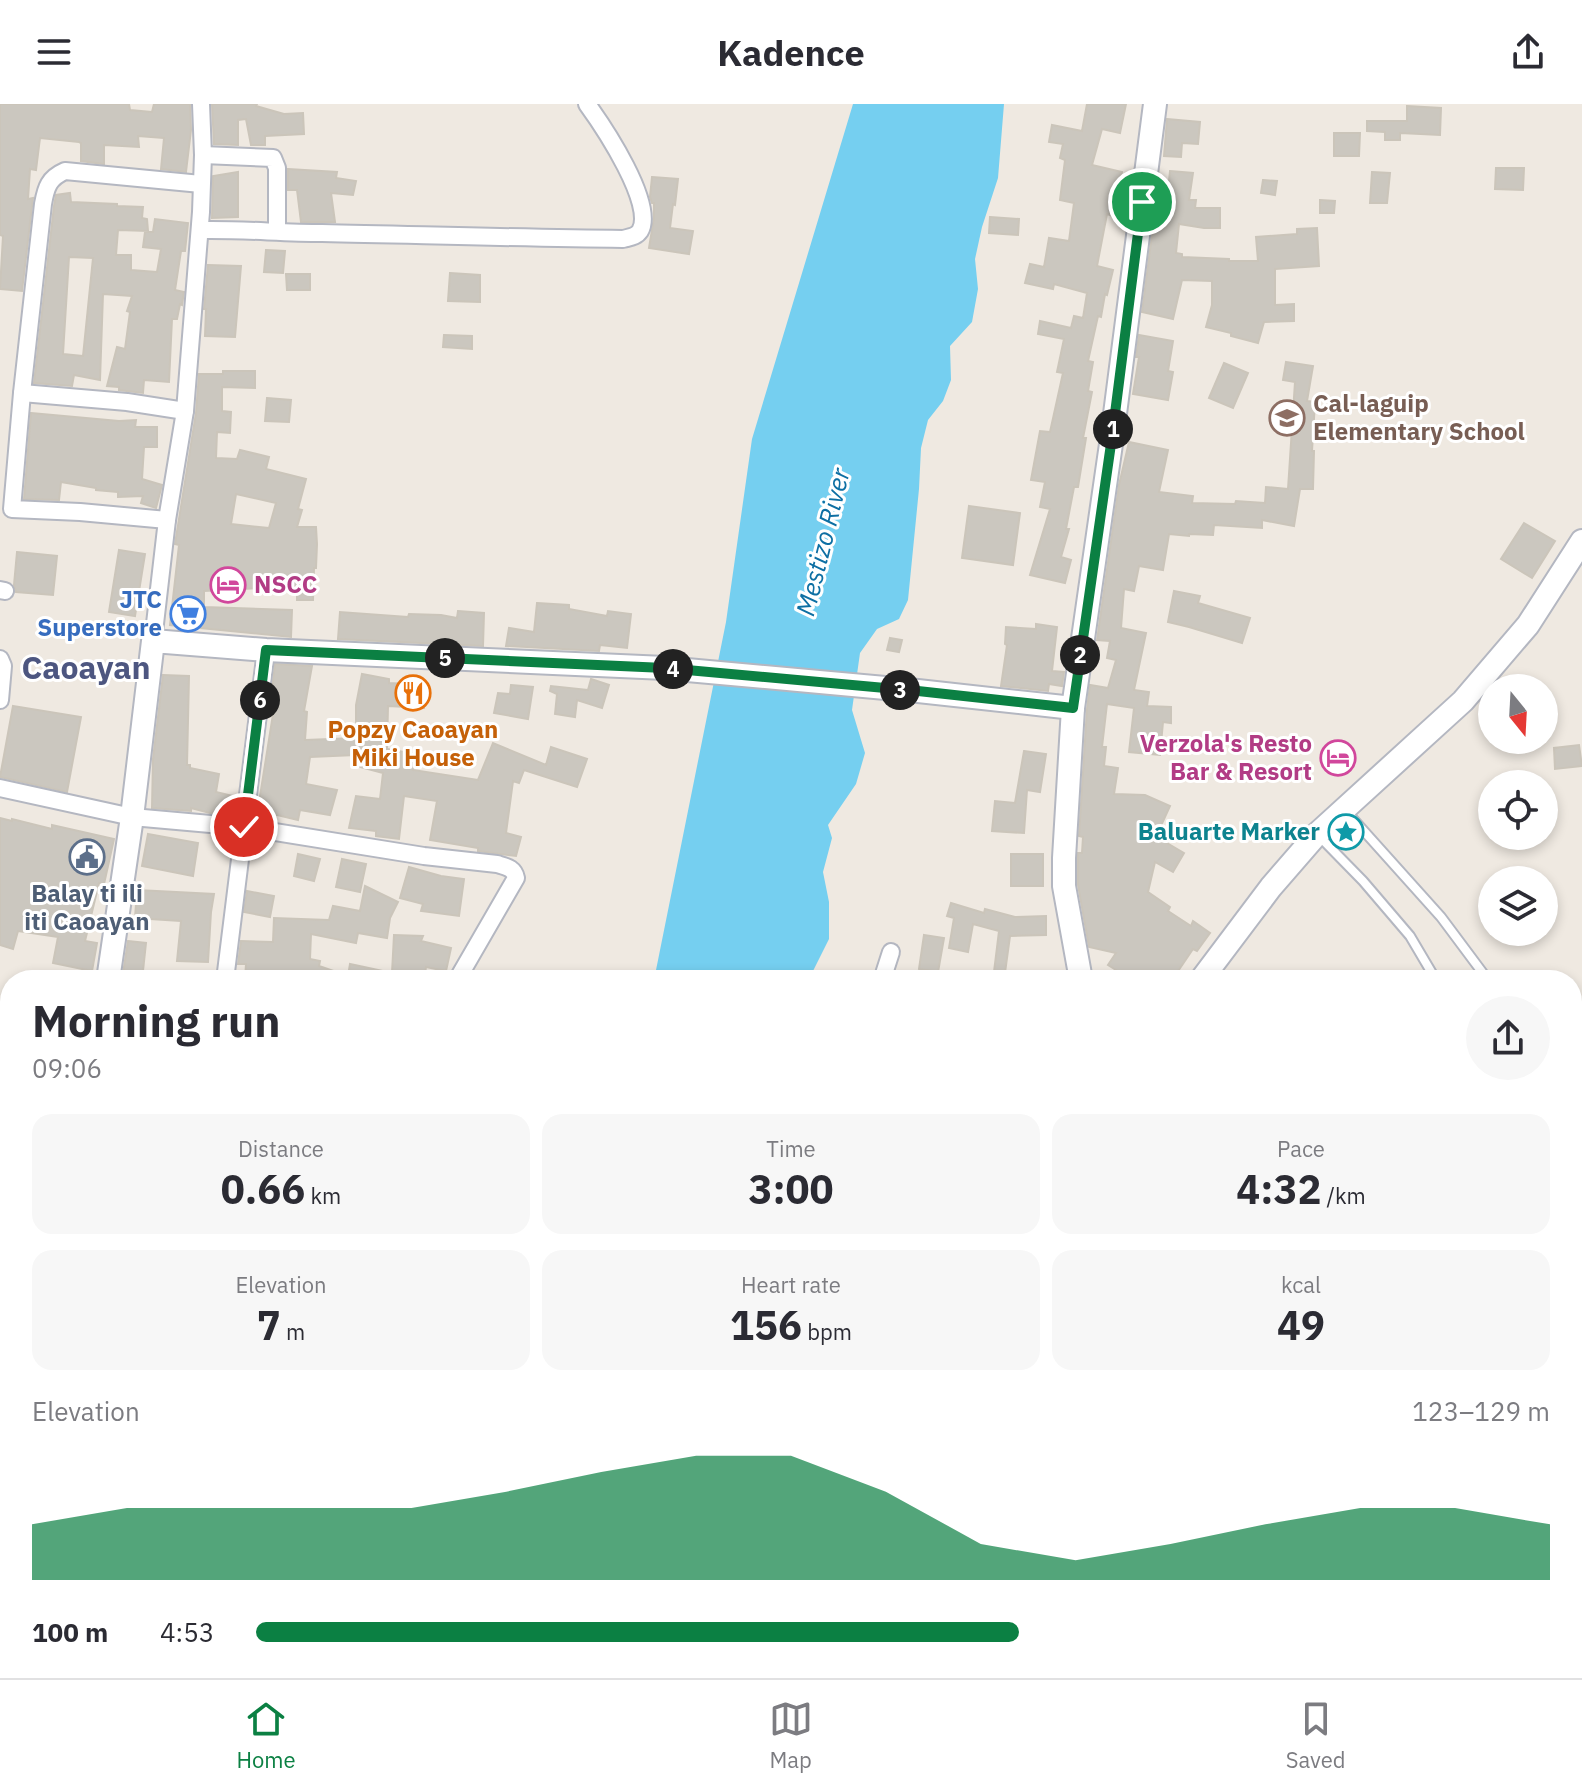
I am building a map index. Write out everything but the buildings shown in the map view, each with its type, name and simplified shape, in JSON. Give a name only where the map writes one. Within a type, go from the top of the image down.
[{"type":"main road","points":[[1079,970],[1064,886],[1073,708],[1155,104]]},
{"type":"main road","points":[[1209,970],[1271,887],[1317,834],[1463,701],[1528,625],[1582,541]]},
{"type":"main road","points":[[109,970],[153,641],[266,650],[665,668],[1073,708]]},
{"type":"street","points":[[153,641],[167,520],[185,411],[200,230],[203,155],[201,104]]},
{"type":"street","points":[[200,230],[533,238],[632,237],[642,227],[644,215],[640,200],[606,131],[587,104]]},
{"type":"street","points":[[203,155],[273,158],[277,168],[277,231]]},
{"type":"street","points":[[167,520],[6,508],[43,204],[50,180],[65,171],[201,184]]},
{"type":"street","points":[[22,393],[127,402],[185,411]]},
{"type":"street","points":[[226,970],[266,650]]},
{"type":"street","points":[[0,659],[3,666],[1,693]]},
{"type":"street","points":[[0,788],[132,817],[244,827],[509,867],[516,878],[463,970]]},
{"type":"street","points":[[885,970],[891,952]]},
{"type":"lane","points":[[1345,810],[1441,917],[1481,970]]},
{"type":"lane","points":[[1317,834],[1410,936],[1430,970]]},
{"type":"water","name":"Mestizo River","points":[[853,104],[1004,104],[998,178],[975,259],[978,289],[972,322],[950,346],[951,380],[943,401],[928,420],[921,448],[908,600],[899,619],[877,629],[860,653],[852,710],[865,753],[856,784],[828,825],[832,838],[823,872],[829,902],[829,939],[814,970],[656,970],[726,622],[752,439]]},
{"type":"place","name":"Cal-laguip Elementary School","points":[[1287,418]]},
{"type":"place","name":"NSCC","points":[[228,585]]},
{"type":"place","name":"JTC Superstore","points":[[188,614]]},
{"type":"place","name":"Popzy Caoayan Miki House","points":[[413,693]]},
{"type":"place","name":"Verzola's Resto Bar & Resort","points":[[1338,758]]},
{"type":"place","name":"Baluarte Marker","points":[[1346,832]]},
{"type":"place","name":"Balay ti ili iti Caoayan","points":[[87,857]]},
{"type":"district","name":"Caoayan","points":[[86,668]]},
{"type":"route","points":[[244,827],[266,650],[665,668],[1073,708],[1142,202]]}]
